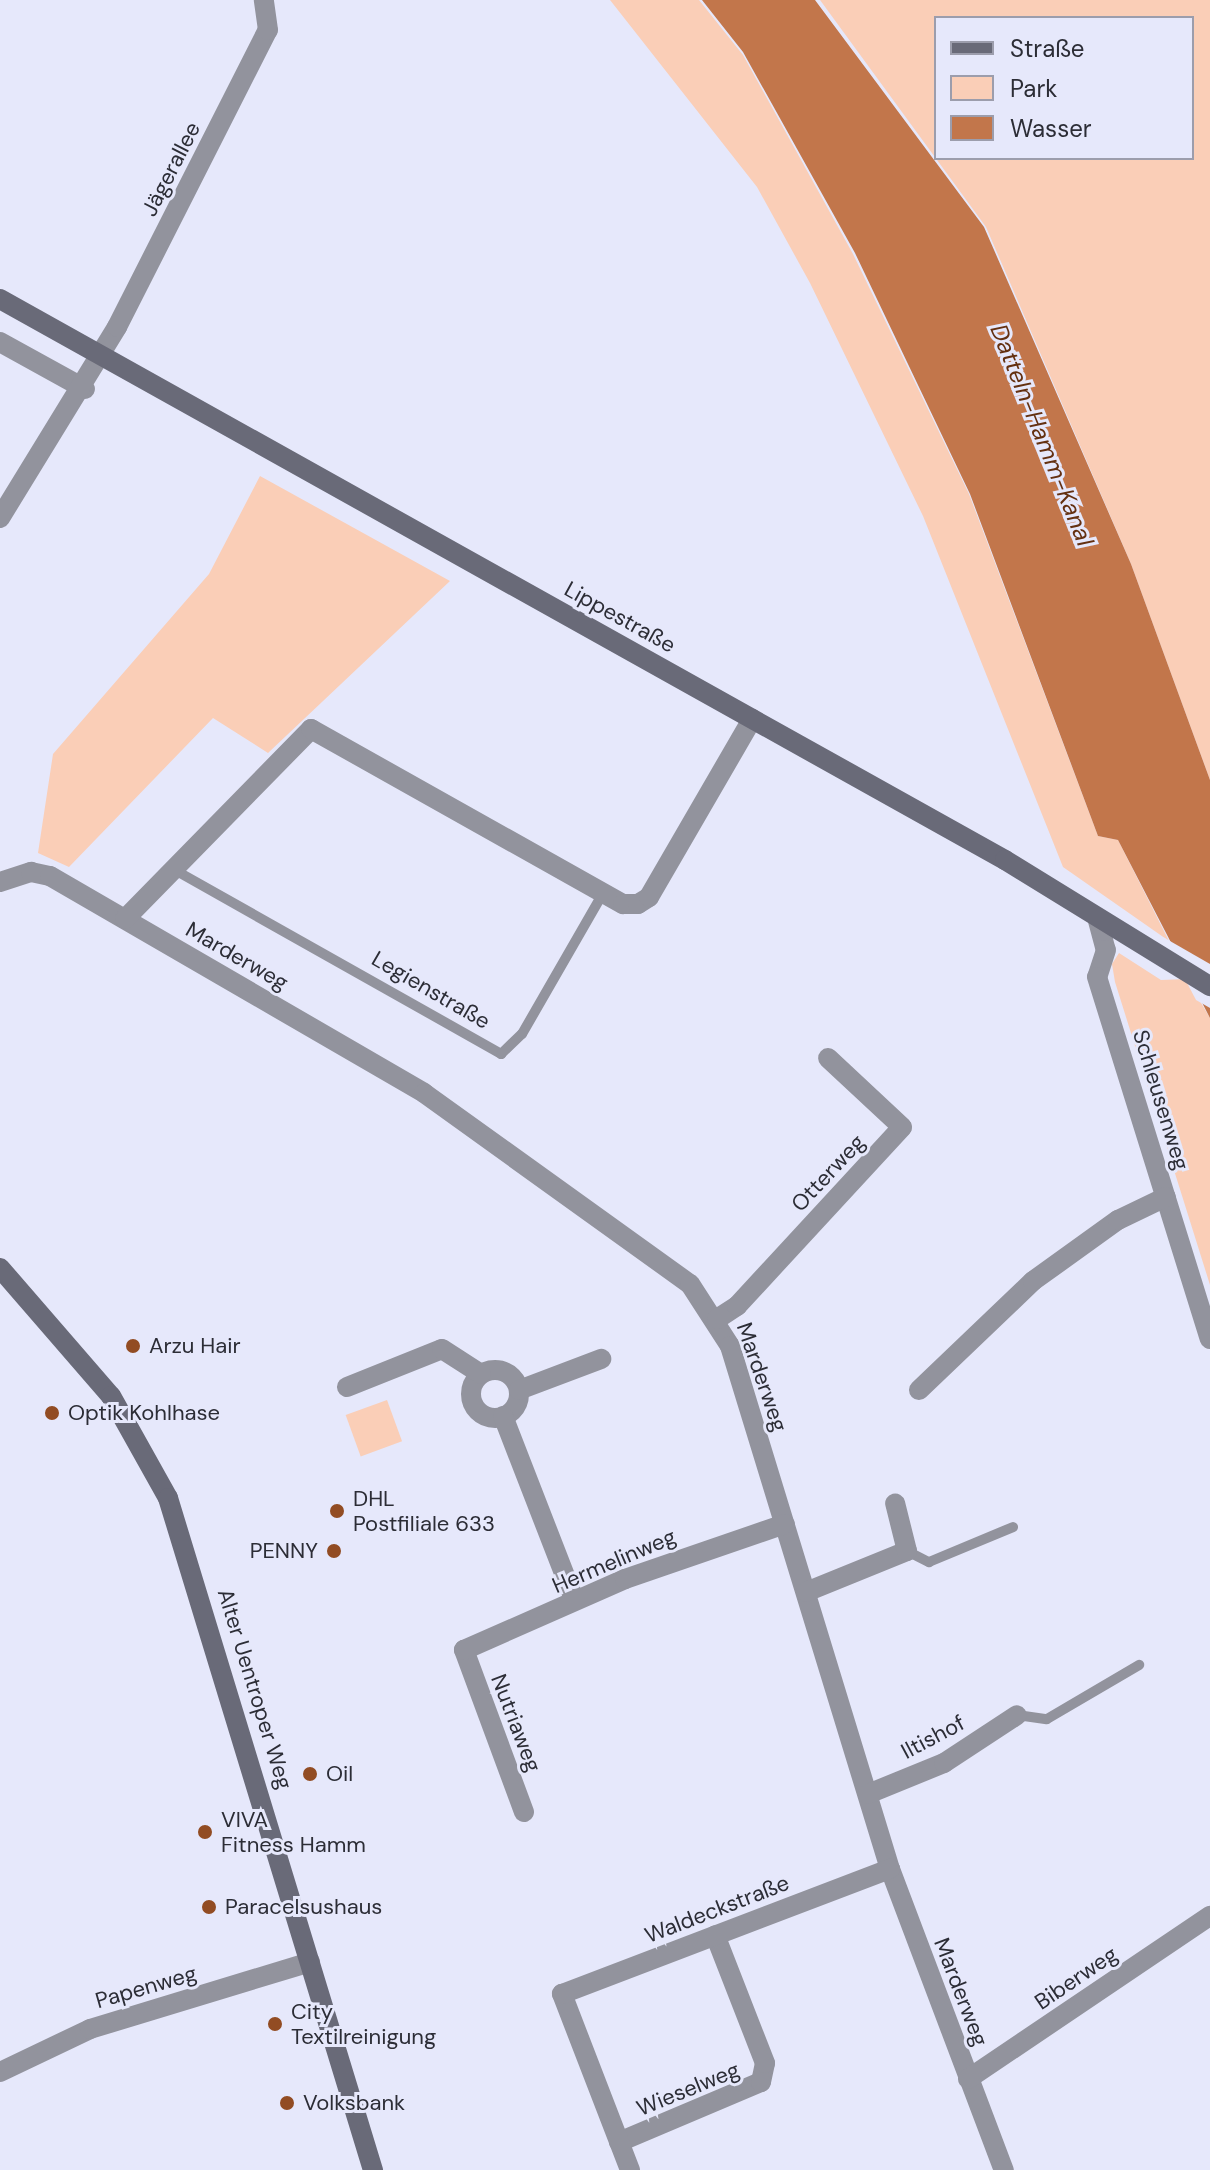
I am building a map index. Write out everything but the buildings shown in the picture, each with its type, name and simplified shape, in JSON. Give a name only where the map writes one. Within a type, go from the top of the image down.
[{"type":"main road","name":"Lippestraße","points":[[0,299],[752,719],[1210,986]]},
{"type":"main road","name":"Alter Uentroper Weg","points":[[0,1268],[111,1396],[168,1498],[373,2170]]},
{"type":"street","name":"Jägerallee","points":[[0,518],[85,389],[102,357],[268,30],[264,0]]},
{"type":"street","points":[[0,342],[85,389]]},
{"type":"street","points":[[125,919],[171,868],[311,729],[603,893],[631,905],[649,897],[752,719]]},
{"type":"street","name":"Marderweg","points":[[0,882],[31,872],[50,876],[424,1093],[665,1261],[717,1319],[785,1524],[890,1869],[1004,2170]]},
{"type":"street","name":"Schleusenweg","points":[[1098,921],[1106,950],[1097,977],[1210,1339]]},
{"type":"street","name":"Otterweg","points":[[717,1319],[737,1306],[902,1127],[828,1058]]},
{"type":"street","points":[[919,1390],[1033,1281],[1118,1220],[1166,1197]]},
{"type":"street","points":[[347,1387],[442,1349],[481,1374],[501,1370],[519,1390]]},
{"type":"street","points":[[503,1416],[519,1390],[601,1359]]},
{"type":"street","points":[[481,1374],[471,1389],[477,1410],[503,1416]]},
{"type":"street","points":[[503,1416],[574,1599]]},
{"type":"street","points":[[806,1592],[907,1551],[895,1503]]},
{"type":"street","name":"Hermelinweg","points":[[464,1650],[574,1599],[785,1524]]},
{"type":"street","name":"Nutriaweg","points":[[464,1650],[524,1812]]},
{"type":"street","name":"Iltishof","points":[[868,1794],[944,1763],[1017,1715]]},
{"type":"street","name":"Waldeckstraße","points":[[562,1994],[890,1869]]},
{"type":"street","name":"Biberweg","points":[[968,2079],[1210,1916]]},
{"type":"street","name":"Wieselweg","points":[[619,2142],[761,2082],[765,2063],[715,1935]]},
{"type":"street","name":"Papenweg","points":[[0,2072],[90,2029],[310,1962]]},
{"type":"street","name":"Wieselweg","points":[[562,1994],[630,2170]]},
{"type":"lane","name":"Legienstraße","points":[[171,868],[501,1054],[522,1034],[603,893]]},
{"type":"lane","points":[[907,1551],[929,1562],[1013,1527]]},
{"type":"lane","points":[[1017,1715],[1047,1719],[1139,1665]]},
{"type":"green space","points":[[610,0],[699,0],[743,55],[853,254],[969,494],[1098,836],[1118,840],[1169,941],[1063,867],[923,516],[810,283],[757,187]]},
{"type":"green space","points":[[820,0],[1210,0],[1210,780],[1131,564],[986,227],[937,160],[1194,160],[1194,16],[934,16],[934,156]]},
{"type":"green space","points":[[260,476],[450,581],[268,753],[213,718],[69,867],[38,853],[53,754],[209,574]]},
{"type":"green space","points":[[1119,953],[1161,980],[1187,979],[1210,1018],[1210,1285],[1115,982],[1112,964]]},
{"type":"green space","points":[[387,1400],[402,1441],[361,1456],[346,1415]]},
{"type":"water","name":"Datteln-Hamm-Kanal","points":[[702,0],[815,0],[984,227],[1131,564],[1210,780],[1210,1018],[1118,840],[1098,836],[970,494],[855,253],[743,52]]},
{"type":"pier","points":[[1163,937],[1210,964],[1210,1008],[1196,1000]]},
{"type":"place","name":"Arzu Hair","points":[[133,1346]]},
{"type":"place","name":"Optik Kohlhase","points":[[52,1413]]},
{"type":"place","name":"DHL Postfiliale 633","points":[[337,1511]]},
{"type":"place","name":"PENNY","points":[[334,1551]]},
{"type":"place","name":"Oil","points":[[310,1774]]},
{"type":"place","name":"VIVA Fitness Hamm","points":[[205,1832]]},
{"type":"place","name":"Paracelsushaus","points":[[209,1907]]},
{"type":"place","name":"City Textilreinigung","points":[[275,2024]]},
{"type":"place","name":"Volksbank","points":[[287,2103]]}]
